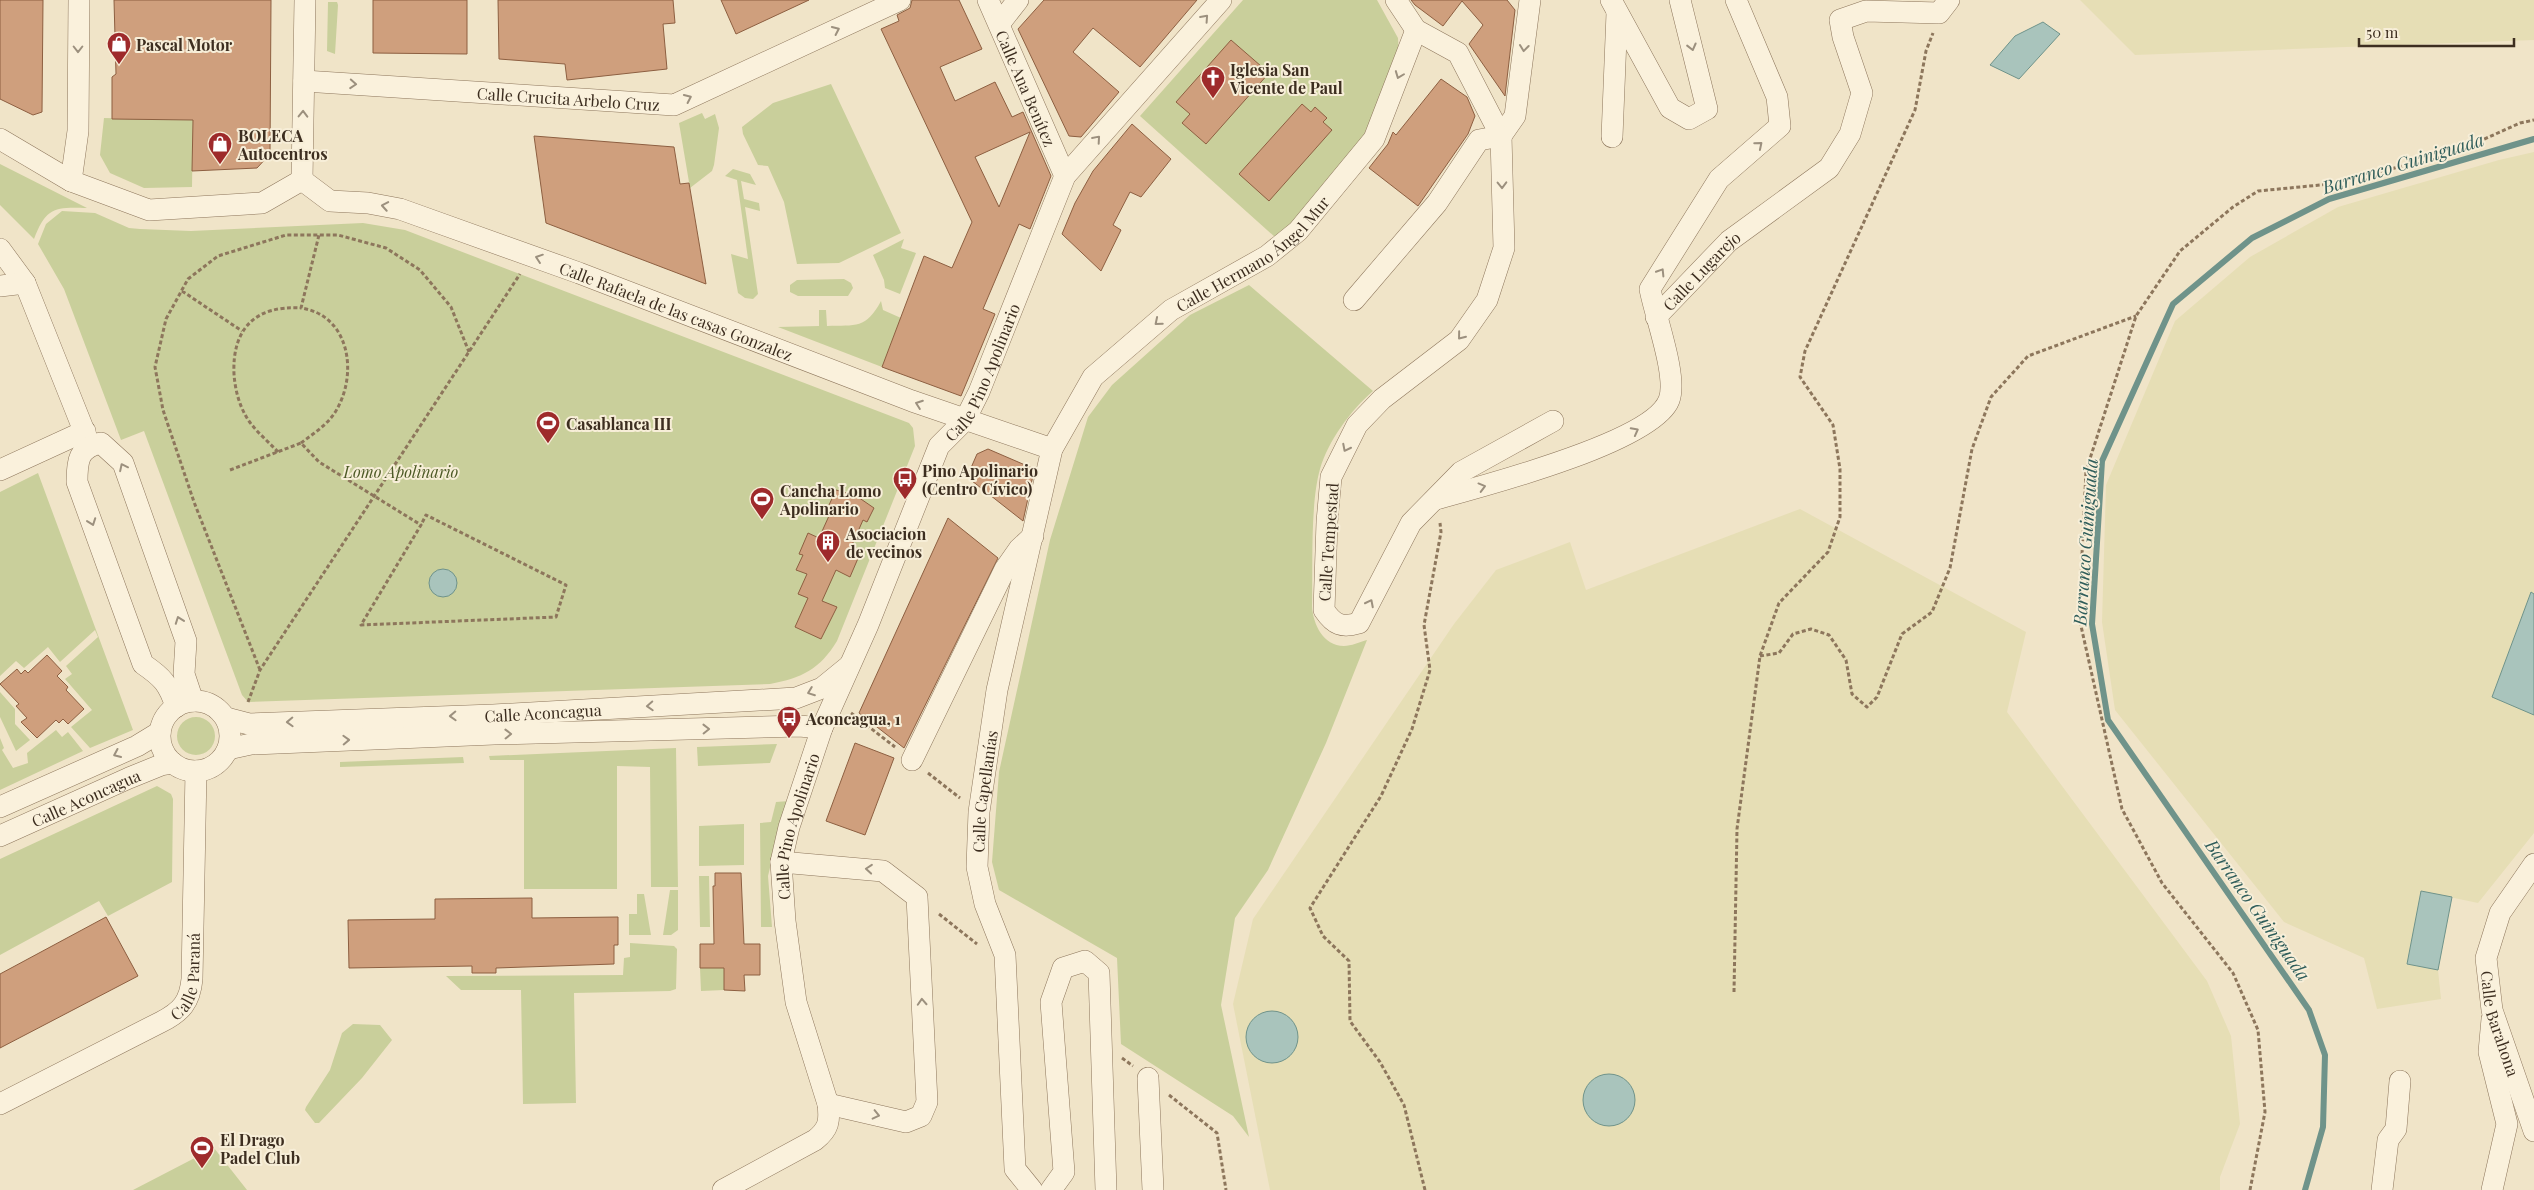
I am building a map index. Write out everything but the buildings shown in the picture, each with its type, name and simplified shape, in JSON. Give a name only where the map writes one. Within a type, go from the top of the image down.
[{"type":"street","points":[[71,181],[78,131],[78,0]]},
{"type":"street","points":[[0,139],[71,181],[149,210],[262,203],[302,180],[305,0]]},
{"type":"street","name":"Calle Crucita Arbelo Cruz","points":[[304,81],[674,105],[900,0]]},
{"type":"street","name":"Calle Ana Benítez","points":[[988,0],[1000,23],[1065,176]]},
{"type":"street","points":[[1000,23],[1018,0]]},
{"type":"street","name":"Calle Pino Apolinario","points":[[722,1190],[820,1136],[830,1122],[828,1104],[796,1002],[785,921],[782,862],[797,776],[851,665],[939,446],[965,420],[980,392],[1065,176],[1220,0]]},
{"type":"street","name":"Calle Tempestad","points":[[1396,0],[1416,30],[1458,53],[1501,136],[1504,248],[1487,300],[1459,340],[1382,399],[1357,425],[1332,476],[1327,522],[1324,610],[1332,622],[1345,627],[1359,623],[1411,523],[1461,472],[1553,421]]},
{"type":"street","points":[[1354,300],[1438,203],[1479,140],[1501,136],[1515,116],[1530,0]]},
{"type":"street","points":[[1614,7],[1670,108],[1689,119],[1707,108],[1680,0]]},
{"type":"street","name":"Calle Lugarejo","points":[[1656,317],[1650,290],[1719,178],[1780,126],[1777,96],[1736,0]]},
{"type":"street","points":[[1612,137],[1614,7]]},
{"type":"street","name":"Calle Lugarejo","points":[[1656,317],[1729,241],[1829,168],[1850,134],[1862,93],[1843,37],[1842,10],[1866,11],[1944,7]]},
{"type":"street","name":"Calle Hermano Ángel Mur","points":[[1052,449],[1092,377],[1171,310],[1267,256],[1298,230],[1374,139],[1416,30]]},
{"type":"street","name":"Calle Rafaela de las casas Gonzalez","points":[[302,180],[330,201],[368,203],[400,209],[580,273],[965,420],[1052,449]]},
{"type":"street","points":[[0,249],[25,282],[87,438],[80,454],[77,482],[142,664],[170,688],[184,704]]},
{"type":"street","points":[[0,286],[25,282]]},
{"type":"street","name":"Calle Tempestad","points":[[1435,499],[1498,482],[1618,440],[1650,422],[1669,401],[1671,372],[1656,317]]},
{"type":"street","points":[[0,470],[87,438],[101,444],[123,463],[186,640],[184,704]]},
{"type":"street","name":"Calle Capellanías","points":[[1032,1190],[1015,1169],[1005,955],[985,904],[977,867],[978,812],[997,690],[1052,449]]},
{"type":"street","points":[[912,760],[1005,568],[1019,549],[1033,536]]},
{"type":"street","points":[[151,670],[186,657]]},
{"type":"street","name":"Calle Aconcagua","points":[[226,718],[249,724],[278,723],[493,715],[796,698],[822,688],[851,665]]},
{"type":"street","points":[[184,704],[211,704],[226,718],[230,732],[228,749],[216,764],[196,771],[183,769],[173,763],[162,748],[160,732],[163,721],[184,704]]},
{"type":"street","name":"Calle Aconcagua","points":[[228,749],[251,744],[494,734],[800,726],[822,728]]},
{"type":"street","name":"Calle Aconcagua","points":[[0,807],[137,746],[160,732]]},
{"type":"street","name":"Calle Aconcagua","points":[[0,836],[129,778],[161,765],[173,763]]},
{"type":"street","name":"Calle Paraná","points":[[0,1104],[177,1014],[185,1005],[191,993],[192,979],[196,771]]},
{"type":"street","points":[[782,862],[883,871],[917,896],[927,1102],[921,1116],[906,1122],[828,1104]]},
{"type":"street","name":"Calle Barahona","points":[[2534,864],[2500,913],[2486,958],[2492,1010],[2534,1131]]},
{"type":"street","points":[[1051,1190],[1064,1172],[1051,1002],[1064,968],[1086,961],[1099,973],[1106,1190]]},
{"type":"street","points":[[2492,1010],[2490,1052],[2508,1124],[2492,1190]]},
{"type":"street","points":[[1148,1078],[1153,1190]]},
{"type":"street","points":[[2382,1190],[2388,1140],[2396,1129],[2400,1081]]},
{"type":"path","points":[[1734,992],[1737,829],[1760,656],[1779,603],[1828,552],[1840,517],[1840,469],[1833,424],[1800,377],[1805,352],[1915,110],[1926,51],[1944,7]]},
{"type":"path","points":[[2250,1190],[2265,1112],[2258,1030],[2232,973],[2162,884],[2122,809],[2078,617],[2086,471],[2136,316],[2180,251],[2232,207],[2258,191],[2330,184],[2451,154],[2520,123],[2534,120]]},
{"type":"path","points":[[260,670],[194,502],[163,410],[155,367],[166,319],[188,280],[218,256],[286,235],[338,235],[386,248],[420,270],[452,307],[469,352]]},
{"type":"path","points":[[301,308],[319,235]]},
{"type":"path","points":[[248,702],[260,670],[520,274]]},
{"type":"path","points":[[182,291],[242,331]]},
{"type":"path","points":[[230,470],[278,452],[301,443],[328,422],[337,409],[347,372],[346,350],[342,338],[335,327],[326,317],[315,310],[283,307],[266,311],[242,331],[235,349],[234,366],[239,401],[247,418],[278,452]]},
{"type":"path","points":[[1760,656],[1779,653],[1792,634],[1812,629],[1830,635],[1846,660],[1852,694],[1867,707],[1877,697],[1902,634],[1932,612],[1950,568],[1972,449],[1991,397],[2028,356],[2136,316]]},
{"type":"path","points":[[301,443],[319,462],[421,525]]},
{"type":"path","points":[[1425,1190],[1404,1105],[1380,1062],[1350,1021],[1350,961],[1323,936],[1310,908],[1381,796],[1412,730],[1430,670],[1424,625],[1442,532],[1435,499]]},
{"type":"path","points":[[426,516],[566,585],[556,618],[361,625],[421,525],[426,516]]},
{"type":"shaded area","points":[[2080,0],[2534,0],[2534,40],[2135,55]]},
{"type":"shaded area","points":[[2534,152],[2534,594],[2531,592],[2492,697],[2534,715],[2534,833],[2478,903],[2421,891],[2407,964],[2438,970],[2441,999],[2377,1009],[2364,958],[2284,922],[2115,710],[2102,622],[2106,485],[2175,321],[2250,257],[2338,207],[2499,160]]},
{"type":"shaded area","points":[[1800,509],[2026,632],[2007,712],[2207,981],[2231,1036],[2240,1124],[2220,1177],[2220,1190],[1270,1190],[1233,1004],[1253,919],[1454,624],[1496,570],[1570,542],[1586,590]]},
{"type":"green space","points":[[1243,0],[1377,0],[1398,38],[1399,57],[1357,150],[1283,236],[1276,238],[1140,116]]},
{"type":"green space","points":[[328,2],[337,2],[338,5],[335,54],[327,51]]},
{"type":"green space","points":[[831,84],[901,233],[839,263],[797,264],[784,202],[768,166],[758,165],[743,134],[742,127],[773,103]]},
{"type":"green space","points":[[702,113],[705,119],[715,114],[719,128],[714,165],[712,171],[690,188],[679,123]]},
{"type":"green space","points":[[104,118],[193,120],[192,187],[144,188],[110,173],[100,155]]},
{"type":"green space","points":[[0,164],[87,208],[67,208],[53,211],[38,228],[34,239],[0,205]]},
{"type":"green space","points":[[733,169],[750,174],[756,185],[741,181],[744,199],[759,203],[760,211],[745,207],[758,294],[753,299],[745,298],[738,293],[731,254],[748,259],[737,180],[725,176]]},
{"type":"green space","name":"Lomo Apolinario","points":[[62,211],[95,213],[129,228],[140,229],[191,231],[363,223],[405,230],[909,423],[913,428],[915,446],[837,641],[824,659],[809,671],[792,679],[770,684],[248,702],[242,695],[144,431],[121,440],[64,289],[38,244],[46,224]]},
{"type":"green space","points":[[904,239],[901,248],[916,253],[900,294],[885,288],[884,280],[873,255]]},
{"type":"green space","points":[[844,279],[851,283],[853,288],[848,296],[798,296],[790,292],[790,285],[797,280]]},
{"type":"green space","points":[[1249,285],[1373,391],[1341,427],[1324,458],[1317,484],[1313,536],[1312,606],[1314,620],[1320,633],[1330,642],[1337,645],[1353,645],[1367,640],[1326,743],[1268,870],[1235,918],[1221,1005],[1249,1137],[1233,1116],[1121,1044],[1117,958],[999,890],[992,862],[999,772],[1050,540],[1088,417],[1112,385],[1190,315]]},
{"type":"green space","points":[[881,301],[883,310],[901,318],[882,367],[778,327],[819,326],[819,310],[826,310],[827,326],[859,324],[870,317]]},
{"type":"green space","points":[[38,473],[133,730],[90,748],[71,727],[92,710],[65,679],[72,674],[66,666],[98,637],[95,630],[60,662],[48,647],[24,668],[16,661],[0,676],[0,492]]},
{"type":"green space","points":[[0,692],[15,709],[15,724],[30,740],[16,751],[0,717]]},
{"type":"green space","points":[[196,717],[203,718],[209,723],[214,729],[214,743],[209,749],[203,754],[196,755],[189,754],[183,749],[178,743],[177,736],[178,729],[183,723],[189,718]]},
{"type":"green space","points":[[56,730],[62,737],[68,732],[83,751],[0,790],[0,738],[4,748],[2,750],[13,768],[28,763],[27,753]]},
{"type":"green space","points":[[777,744],[770,763],[698,766],[697,747]]},
{"type":"green space","points":[[676,748],[678,887],[651,887],[650,767],[617,766],[617,889],[524,889],[524,760],[490,760],[489,756]]},
{"type":"green space","points":[[463,757],[464,763],[340,767],[340,762]]},
{"type":"green space","points":[[157,786],[171,794],[173,799],[172,882],[108,916],[99,901],[0,955],[0,859]]},
{"type":"green space","points":[[789,801],[781,822],[768,876],[772,927],[761,927],[760,823],[771,822],[776,802]]},
{"type":"green space","points":[[744,824],[744,865],[699,866],[699,826]]},
{"type":"green space","points":[[699,876],[709,876],[710,927],[700,927]]},
{"type":"green space","points":[[670,890],[678,890],[678,930],[671,935],[663,935]]},
{"type":"green space","points":[[637,894],[644,894],[651,935],[629,935],[629,914],[637,914]]},
{"type":"green space","points":[[630,943],[674,946],[677,949],[676,989],[670,991],[574,993],[576,1103],[523,1104],[521,990],[461,990],[446,976],[623,975],[624,958],[630,957]]},
{"type":"green space","points":[[700,968],[724,968],[724,990],[701,991]]},
{"type":"green space","points":[[353,1024],[380,1025],[392,1040],[362,1078],[319,1123],[315,1123],[305,1110],[306,1107],[330,1070],[342,1033]]},
{"type":"green space","name":"El Drago Padel Club","points":[[214,1148],[247,1190],[133,1190]]},
{"type":"water","points":[[2043,22],[2060,34],[2019,79],[1990,65],[2015,36]]},
{"type":"water","points":[[443,569],[453,573],[457,583],[453,593],[443,597],[433,593],[429,583],[433,573]]},
{"type":"water","points":[[2531,592],[2534,594],[2534,715],[2492,697]]},
{"type":"water","points":[[2421,891],[2452,897],[2438,970],[2407,964]]},
{"type":"water","points":[[1272,1011],[1282,1013],[1290,1019],[1296,1027],[1298,1037],[1296,1047],[1290,1055],[1282,1061],[1272,1063],[1262,1061],[1254,1055],[1248,1047],[1246,1037],[1248,1027],[1254,1019],[1262,1013]]},
{"type":"water","points":[[1604,1074],[1614,1074],[1628,1081],[1635,1095],[1635,1105],[1628,1119],[1614,1126],[1604,1126],[1594,1122],[1587,1115],[1583,1105],[1583,1095],[1587,1085],[1594,1078]]},
{"type":"waterway","name":"Barranco Guiniguada","points":[[2305,1190],[2323,1127],[2325,1055],[2309,1010],[2108,720],[2092,624],[2102,461],[2173,304],[2252,238],[2329,199],[2534,139]]},
{"type":"place","name":"Pascal Motor","points":[[119,65]]},
{"type":"place","name":"Iglesia San Vicente de Paul","points":[[1213,99]]},
{"type":"place","name":"BOLECA Autocentros","points":[[220,165]]},
{"type":"place","name":"Casablanca III","points":[[548,444]]},
{"type":"place","name":"Pino Apolinario (Centro Cívico)","points":[[905,500]]},
{"type":"place","name":"Cancha Lomo Apolinario","points":[[762,520]]},
{"type":"place","name":"Asociacion de vecinos","points":[[828,563]]},
{"type":"place","name":"Aconcagua, 1","points":[[789,739]]},
{"type":"place","name":"El Drago Padel Club","points":[[202,1169]]}]
